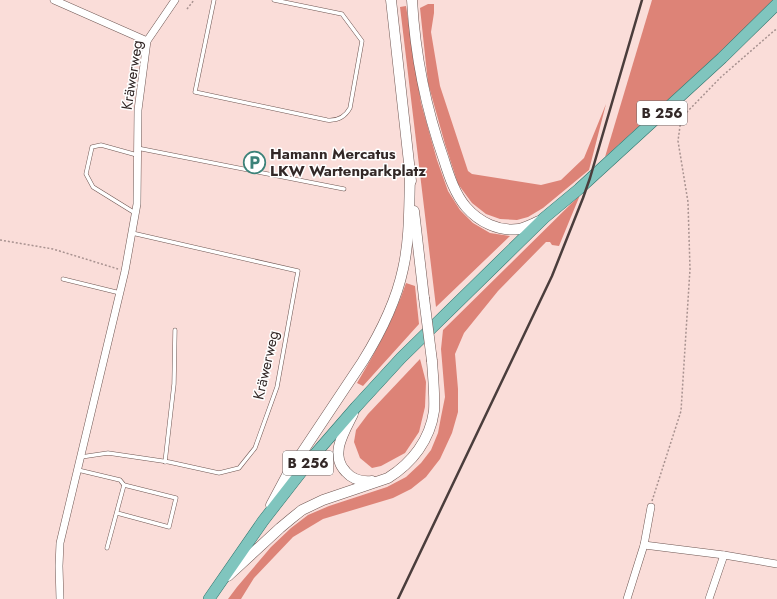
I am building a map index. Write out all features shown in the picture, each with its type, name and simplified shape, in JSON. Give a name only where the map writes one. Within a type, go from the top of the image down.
[{"type":"main road","points":[[218,585],[280,528],[302,510],[323,500],[388,478],[397,472],[416,454],[430,429],[434,411],[432,361],[391,0]]},
{"type":"main road","points":[[412,0],[418,57],[428,106],[439,146],[460,198],[476,217],[491,226],[519,229],[528,227],[544,218]]},
{"type":"main road","name":"B 256","points":[[209,599],[263,521],[316,453],[401,358],[544,218],[579,189],[717,64],[777,4]]},
{"type":"main road","points":[[263,521],[287,475],[374,343],[392,305],[403,269],[406,250],[410,175]]},
{"type":"main road","points":[[356,407],[340,440],[338,452],[340,464],[343,470],[354,479],[360,481],[372,481],[388,478]]},
{"type":"street","name":"Kräwerweg","points":[[60,599],[60,543],[125,271],[137,204],[138,110],[147,41],[175,0]]},
{"type":"street","points":[[58,1],[147,41]]},
{"type":"street","points":[[627,599],[644,545],[651,507]]},
{"type":"street","points":[[644,545],[724,555],[777,564]]},
{"type":"street","points":[[709,599],[724,555]]},
{"type":"lane","points":[[214,0],[195,92],[327,120],[338,119],[347,113],[350,108],[362,41],[342,14],[274,0]]},
{"type":"lane","points":[[135,213],[93,187],[86,174],[92,147],[101,145],[137,151],[344,189]]},
{"type":"lane","name":"Kräwerweg","points":[[81,457],[108,453],[165,462],[218,473],[239,468],[255,448],[277,387],[298,271],[132,233]]},
{"type":"lane","points":[[64,279],[120,293]]},
{"type":"lane","points":[[165,462],[174,384],[175,330]]},
{"type":"lane","points":[[78,470],[120,480],[124,485],[176,498],[169,527],[117,513]]},
{"type":"lane","points":[[107,548],[124,485]]},
{"type":"path","points":[[187,9],[194,0]]},
{"type":"path","points":[[651,507],[681,411],[690,269],[688,202],[678,140],[680,126],[686,113],[721,77],[775,30],[777,30]]},
{"type":"path","points":[[0,240],[53,248],[125,271]]},
{"type":"shaded area","points":[[652,0],[774,0],[749,26],[605,157]]},
{"type":"shaded area","points":[[428,4],[434,4],[431,32],[440,86],[468,171],[472,174],[541,185],[561,180],[584,158],[606,104],[589,170],[543,208],[528,217],[517,220],[500,219],[486,214],[472,203],[458,184],[428,83],[420,8]]},
{"type":"shaded area","points":[[406,6],[421,103],[437,160],[448,191],[460,210],[473,223],[490,233],[510,236],[436,307],[400,7]]},
{"type":"shaded area","points":[[580,195],[559,246],[546,242],[498,291],[464,333],[455,354],[458,412],[452,433],[440,459],[426,477],[411,489],[393,498],[323,519],[293,537],[254,578],[241,599],[228,599],[271,547],[291,528],[308,515],[329,506],[387,487],[406,477],[421,463],[431,450],[438,433],[445,397],[441,349],[443,330]]},
{"type":"shaded area","points":[[406,283],[415,286],[419,324],[363,386],[357,383],[384,334]]},
{"type":"shaded area","points":[[420,359],[426,382],[425,407],[419,432],[405,453],[381,466],[372,468],[360,458],[354,442],[356,430],[368,414]]},
{"type":"railway","points":[[398,599],[552,276],[590,178],[642,0]]},
{"type":"place","name":"Hamann Mercatus LKW Wartenparkplatz","points":[[254,163]]}]
